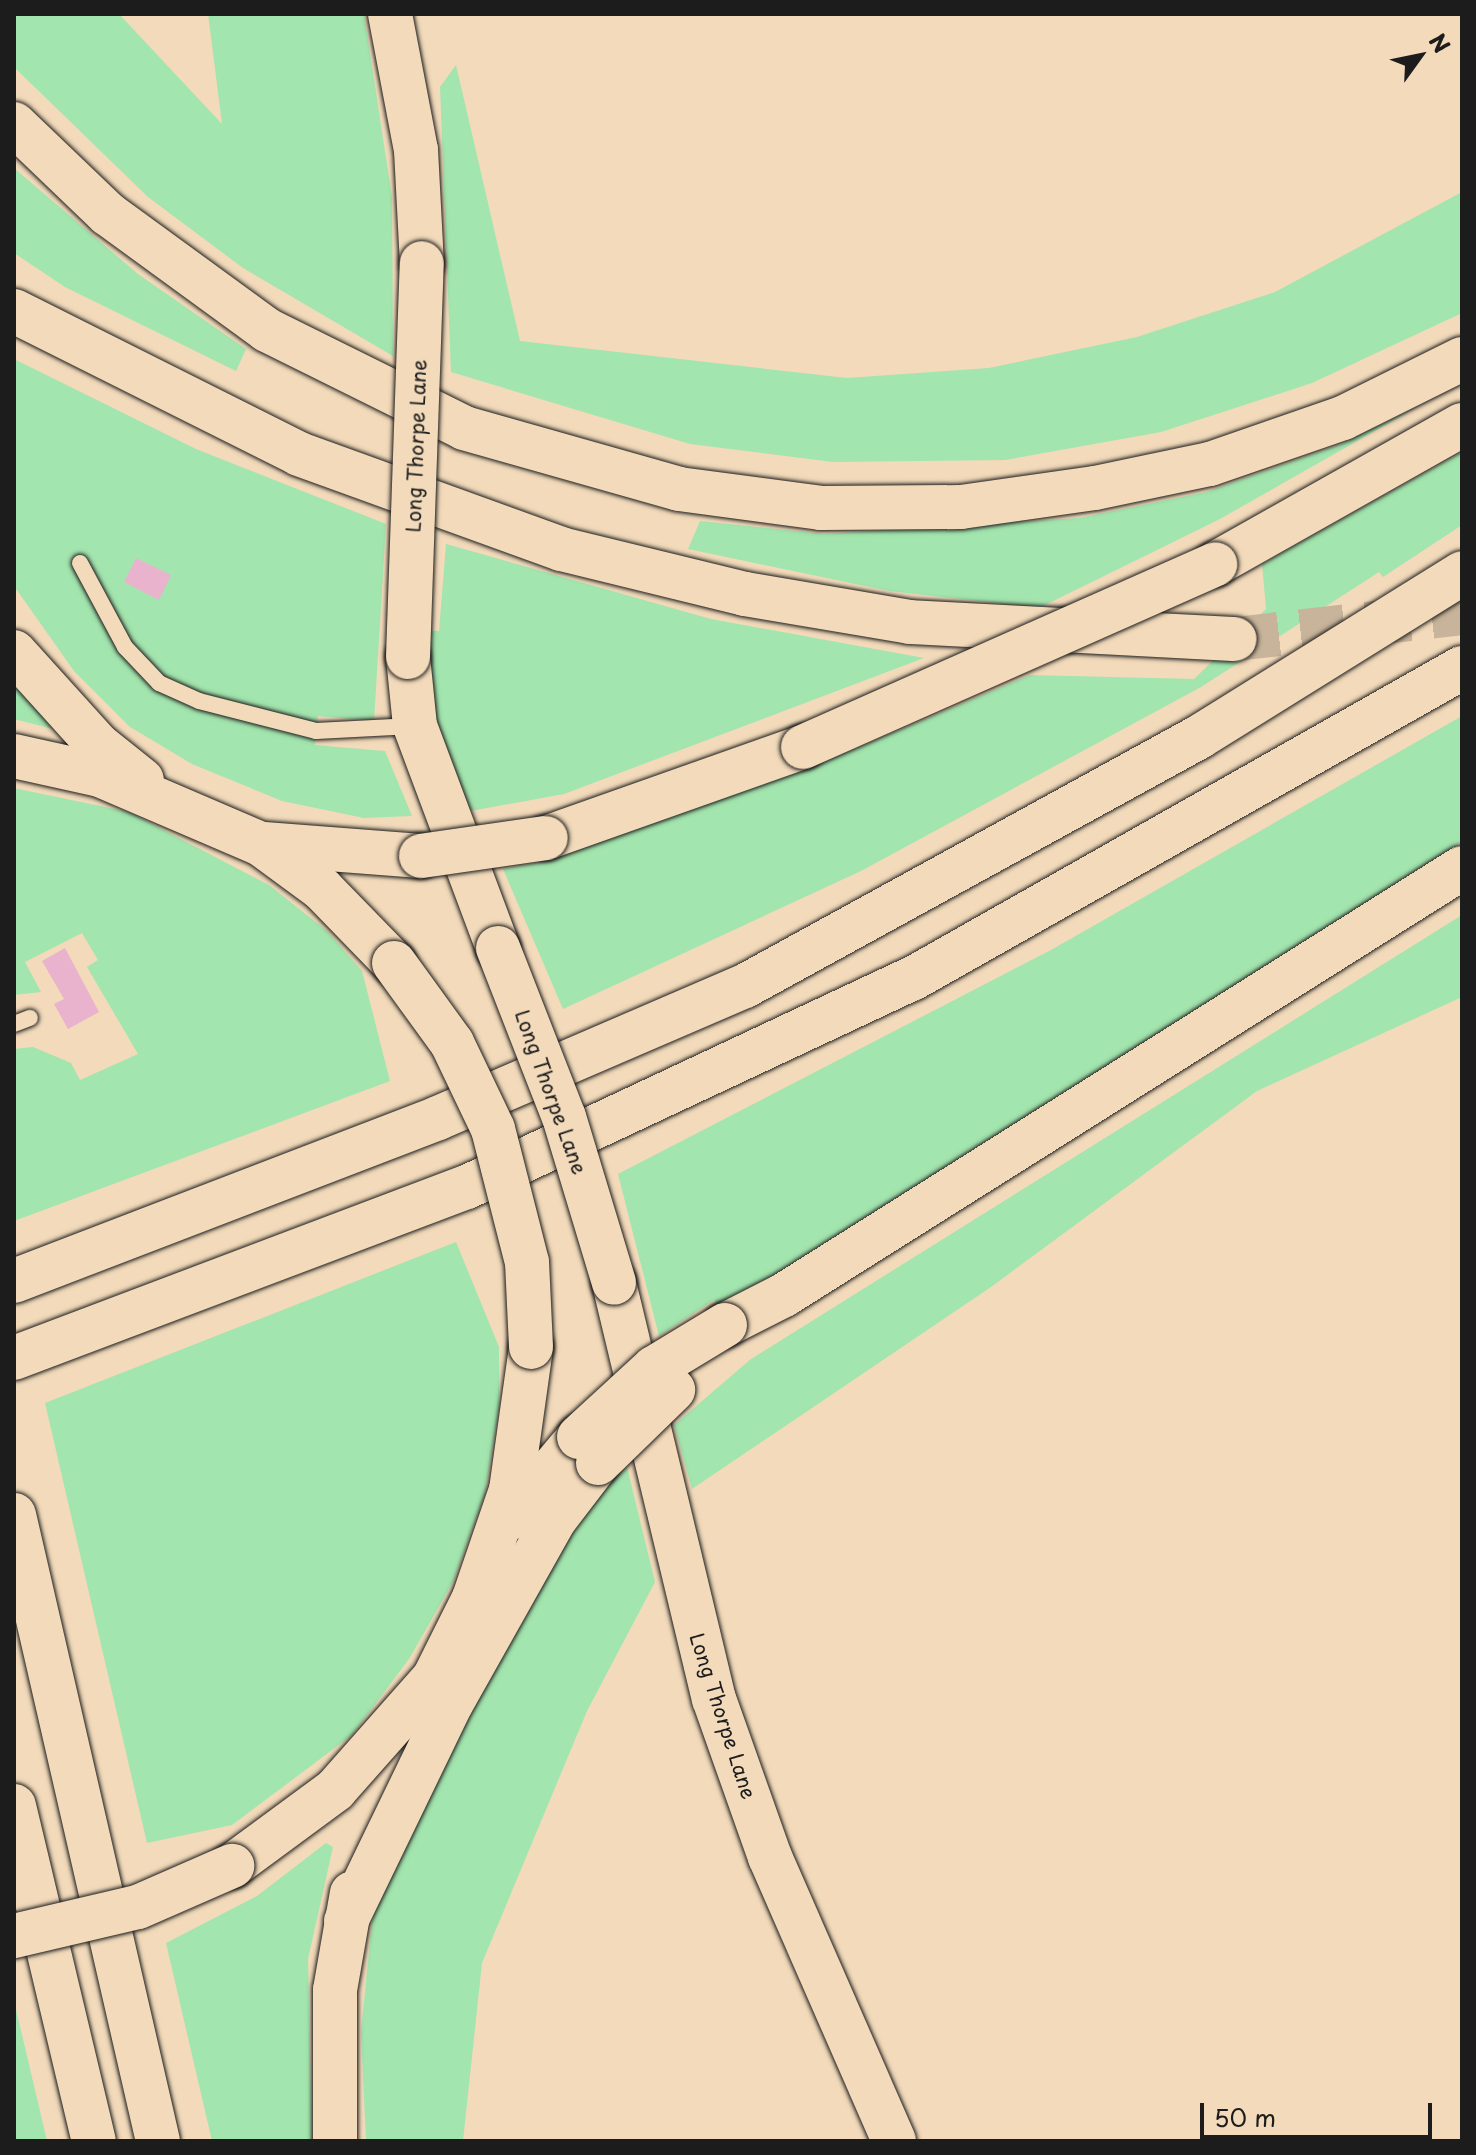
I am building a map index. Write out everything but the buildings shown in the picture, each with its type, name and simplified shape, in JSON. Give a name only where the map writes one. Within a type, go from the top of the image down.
[{"type":"main road","name":"Long Thorpe Lane","points":[[390,14],[416,150],[422,263],[408,657],[415,726],[564,1117],[614,1283],[714,1699],[770,1857],[894,2141]]},
{"type":"main road","points":[[14,124],[108,214],[267,330],[476,433],[679,489],[836,508],[961,507],[1095,488],[1210,464],[1343,418],[1462,359]]},
{"type":"main road","points":[[14,311],[299,454],[561,549],[745,594],[910,622],[1235,639]]},
{"type":"main road","points":[[261,844],[421,856],[546,838],[803,747],[1215,564],[1462,425]]},
{"type":"main road","points":[[14,1281],[438,1118],[745,986],[1199,737],[1462,573]]},
{"type":"main road","points":[[14,652],[98,745],[173,804]]},
{"type":"main road","points":[[14,1358],[467,1187],[912,979],[1462,668]]},
{"type":"main road","points":[[14,756],[100,775],[173,804],[261,844],[322,889],[394,963],[452,1043],[493,1129],[525,1249],[531,1347],[521,1450],[497,1537],[369,1812],[335,1990],[335,2141]]},
{"type":"main road","points":[[497,1537],[589,1450],[654,1368],[729,1332],[1462,868]]},
{"type":"main road","points":[[346,1921],[451,1704],[555,1519],[589,1450]]},
{"type":"main road","points":[[16,1527],[158,2141]]},
{"type":"main road","points":[[14,1936],[138,1907],[232,1866],[335,1790],[434,1678]]},
{"type":"main road","points":[[14,1806],[94,2141]]},
{"type":"lane","points":[[80,563],[116,634],[159,683],[199,701],[316,731],[415,726]]},
{"type":"green space","points":[[14,14],[119,14],[222,124],[208,14],[364,14],[392,197],[393,356],[243,268],[148,197],[14,67]]},
{"type":"green space","points":[[456,65],[520,341],[847,378],[989,368],[1137,337],[1275,292],[1462,192],[1462,313],[1312,383],[1161,432],[1005,460],[833,462],[690,444],[451,372],[440,87]]},
{"type":"green space","points":[[14,168],[138,274],[246,349],[236,371],[65,287],[14,253]]},
{"type":"green space","points":[[14,359],[196,449],[386,524],[374,721],[318,716],[315,745],[385,751],[412,816],[364,818],[282,801],[192,764],[130,727],[74,671],[14,586]]},
{"type":"green space","points":[[1419,406],[1220,519],[1039,608],[889,591],[688,549],[700,521],[824,534],[1079,518],[1206,492],[1344,443]]},
{"type":"green space","points":[[1462,452],[1462,525],[1383,577],[1379,572],[1201,687],[861,871],[563,1009],[503,869],[558,859],[555,850],[836,757],[1030,675],[1194,679],[1266,609],[1262,564]]},
{"type":"green space","points":[[446,544],[711,619],[924,658],[564,794],[465,812],[434,726],[426,630],[439,631]]},
{"type":"green space","points":[[14,682],[53,729],[14,719]]},
{"type":"green space","points":[[1462,716],[1462,842],[721,1311],[714,1300],[659,1336],[618,1174],[1051,950]]},
{"type":"green space","points":[[14,788],[129,812],[269,885],[327,931],[362,971],[390,1081],[14,1221],[14,1049],[33,1047],[71,1063],[80,1080],[138,1054],[87,967],[98,960],[82,933],[25,962],[41,992],[14,995]]},
{"type":"green space","points":[[1462,915],[1462,997],[1257,1091],[991,1287],[692,1489],[674,1425],[751,1359]]},
{"type":"green space","points":[[456,1242],[499,1347],[499,1408],[485,1494],[453,1582],[409,1659],[352,1735],[232,1825],[147,1843],[45,1403]]},
{"type":"green space","points":[[627,1467],[655,1582],[587,1711],[482,1963],[463,2141],[366,2141],[361,2032],[372,1921],[400,1829],[567,1525]]},
{"type":"green space","points":[[326,1843],[333,1847],[308,1959],[312,2141],[212,2141],[166,1943],[257,1896]]},
{"type":"green space","points":[[14,2001],[47,2141],[14,2141]]},
{"type":"tunnel","points":[[1235,639],[1462,613]]}]
